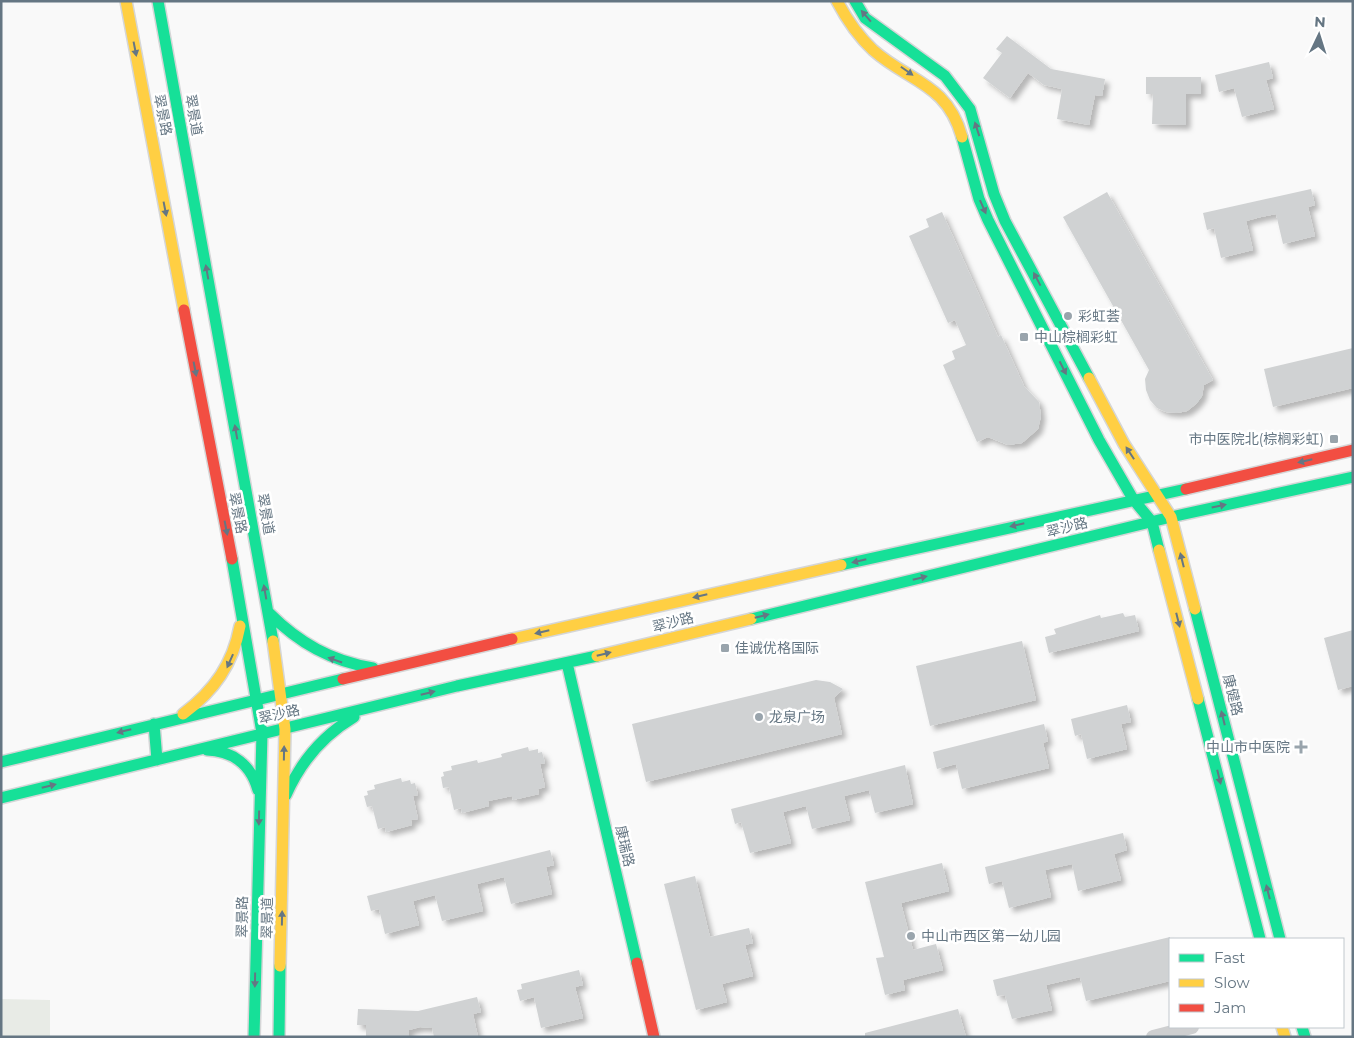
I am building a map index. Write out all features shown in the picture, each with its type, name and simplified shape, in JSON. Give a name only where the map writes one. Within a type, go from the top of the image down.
[{"type":"main road","name":"翠景路","points":[[126,1],[242,614],[262,733],[254,1037]]},
{"type":"main road","points":[[159,4],[174,1]]},
{"type":"main road","points":[[837,1],[849,24],[874,51],[934,90],[957,118],[979,199],[1100,440],[1133,499],[1152,522],[1260,938]]},
{"type":"main road","name":"康健路","points":[[855,1],[865,18],[944,76],[970,109],[994,194],[1005,221],[1124,444],[1171,517],[1280,938]]},
{"type":"main road","name":"翠景道","points":[[159,4],[269,613],[285,729],[279,1037]]},
{"type":"main road","points":[[1034,309],[1049,302]]},
{"type":"main road","name":"翠沙路","points":[[1,762],[177,718],[280,696],[452,652],[1133,499],[1211,484],[1353,450]]},
{"type":"main road","name":"翠沙路","points":[[1,798],[380,705],[456,677],[567,663],[1171,517],[1353,477]]},
{"type":"main road","points":[[269,613],[287,632],[308,647],[332,659],[357,666],[383,669]]},
{"type":"main road","points":[[177,718],[198,704],[216,686],[230,664],[238,640],[242,614]]},
{"type":"main road","points":[[452,652],[456,677]]},
{"type":"main road","name":"康瑞路","points":[[567,663],[654,1037]]},
{"type":"main road","points":[[284,801],[298,771],[313,749],[344,722],[380,705]]},
{"type":"main road","points":[[154,724],[157,760]]},
{"type":"main road","points":[[202,750],[226,752],[245,765],[257,785],[259,797]]},
{"type":"street","points":[[1153,1037],[1188,1028]]},
{"type":"shaded area","points":[[1,999],[50,1000],[50,1037],[1,1037]]},
{"type":"building","points":[[1007,36],[1051,69],[1105,79],[1102,96],[1095,95],[1089,125],[1057,119],[1062,89],[1044,85],[1028,73],[1010,98],[983,78],[1002,53],[996,49]]},
{"type":"building","points":[[1269,62],[1273,78],[1266,80],[1274,109],[1242,117],[1234,88],[1219,92],[1215,75]]},
{"type":"building","points":[[1146,77],[1201,77],[1201,94],[1186,94],[1186,125],[1152,124],[1153,94],[1146,94]]},
{"type":"building","points":[[1311,189],[1315,205],[1308,207],[1315,236],[1283,244],[1276,214],[1261,217],[1246,221],[1253,250],[1221,258],[1214,228],[1207,230],[1203,213]]},
{"type":"building","points":[[1107,192],[1213,380],[1204,385],[1202,396],[1187,411],[1177,413],[1166,412],[1157,408],[1150,400],[1146,390],[1145,379],[1149,370],[1063,217]]},
{"type":"building","points":[[942,212],[998,337],[1001,335],[1024,386],[1039,402],[1041,416],[1038,429],[1022,443],[1008,445],[988,437],[977,442],[943,365],[955,359],[952,351],[966,345],[955,320],[948,323],[909,236],[929,227],[926,219]]},
{"type":"building","points":[[1353,348],[1353,388],[1273,407],[1264,369]]},
{"type":"building","points":[[1123,613],[1125,617],[1135,615],[1139,631],[1049,653],[1045,637],[1056,634],[1054,629],[1100,615],[1101,618]]},
{"type":"building","points":[[1353,630],[1353,686],[1338,690],[1324,638]]},
{"type":"building","points":[[1022,641],[1036,700],[930,726],[916,666]]},
{"type":"building","points":[[816,680],[830,682],[843,689],[834,698],[842,734],[646,782],[632,724]]},
{"type":"building","points":[[1127,705],[1131,722],[1121,724],[1127,749],[1087,759],[1081,734],[1075,736],[1071,719]]},
{"type":"building","points":[[1044,724],[1048,741],[1043,743],[1049,768],[962,789],[956,764],[937,769],[933,752]]},
{"type":"building","points":[[528,747],[529,751],[538,749],[538,753],[542,752],[545,763],[540,764],[545,787],[538,789],[539,794],[513,800],[512,796],[488,801],[489,806],[462,813],[461,808],[454,810],[449,787],[443,788],[441,777],[444,776],[443,772],[452,770],[451,766],[477,760],[478,763],[502,757],[501,754]]},
{"type":"building","points":[[905,765],[913,804],[875,813],[869,790],[844,796],[850,820],[812,829],[806,806],[783,812],[791,843],[750,853],[741,822],[735,824],[731,809]]},
{"type":"building","points":[[401,778],[402,782],[410,780],[411,784],[415,783],[418,795],[413,796],[418,819],[411,820],[412,825],[386,832],[385,827],[378,829],[372,806],[367,807],[364,796],[368,795],[367,791],[375,789],[374,785]]},
{"type":"building","points":[[1123,833],[1127,850],[1114,854],[1121,880],[1078,891],[1072,864],[1045,870],[1051,897],[1009,908],[1002,881],[989,884],[985,867]]},
{"type":"building","points":[[550,850],[554,865],[546,867],[552,894],[511,904],[504,877],[477,884],[483,911],[442,921],[435,895],[413,901],[419,925],[385,934],[379,909],[371,911],[367,896]]},
{"type":"building","points":[[942,863],[949,891],[901,903],[913,950],[936,944],[943,970],[903,980],[905,990],[885,995],[876,958],[884,957],[865,882]]},
{"type":"building","points":[[695,876],[710,937],[749,928],[753,943],[745,945],[753,976],[722,984],[727,1002],[696,1010],[664,884]]},
{"type":"building","points":[[1170,937],[1169,981],[1086,1001],[1080,977],[1046,985],[1052,1010],[1012,1019],[1005,995],[997,996],[993,980]]},
{"type":"building","points":[[579,970],[583,985],[575,987],[583,1018],[541,1028],[534,997],[520,1001],[517,990],[522,989],[521,984]]},
{"type":"building","points":[[477,997],[481,1012],[473,1014],[478,1037],[434,1037],[432,1028],[420,1027],[409,1030],[409,1037],[366,1037],[366,1025],[357,1025],[358,1009],[418,1011]]},
{"type":"building","points":[[958,1009],[966,1037],[865,1037],[865,1033]]},
{"type":"traffic: fast","points":[[158,1],[273,641]]},
{"type":"traffic: fast","points":[[855,1],[865,18],[945,76],[970,109],[994,194],[1005,221],[1089,378]]},
{"type":"traffic: fast","points":[[962,137],[979,199],[988,220],[1099,440],[1133,499],[1152,522],[1159,550]]},
{"type":"traffic: fast","points":[[751,619],[1171,517],[1353,477]]},
{"type":"traffic: fast","points":[[841,565],[1186,489]]},
{"type":"traffic: fast","points":[[232,559],[262,733],[254,1037]]},
{"type":"traffic: fast","points":[[1195,609],[1280,938]]},
{"type":"traffic: fast","points":[[269,613],[280,624],[316,649],[343,661],[373,668]]},
{"type":"traffic: fast","points":[[1,798],[457,686],[597,656]]},
{"type":"traffic: fast","points":[[567,663],[637,963]]},
{"type":"traffic: fast","points":[[1,762],[343,679]]},
{"type":"traffic: fast","points":[[1198,699],[1260,938]]},
{"type":"traffic: fast","points":[[286,795],[298,771],[314,750],[332,732],[354,717]]},
{"type":"traffic: fast","points":[[154,724],[157,760]]},
{"type":"traffic: fast","points":[[207,750],[225,753],[240,761],[251,773],[258,790]]},
{"type":"traffic: fast","points":[[279,1037],[280,966]]},
{"type":"traffic: fast","points":[[1302,1028],[1305,1037]]},
{"type":"traffic: slow","points":[[126,1],[184,310]]},
{"type":"traffic: slow","points":[[837,1],[853,27],[873,50],[937,94],[947,105],[962,137]]},
{"type":"traffic: slow","points":[[1089,378],[1124,444],[1171,517],[1195,609]]},
{"type":"traffic: slow","points":[[1159,550],[1198,699]]},
{"type":"traffic: slow","points":[[512,639],[841,565]]},
{"type":"traffic: slow","points":[[597,656],[751,619]]},
{"type":"traffic: slow","points":[[183,714],[204,696],[220,676],[232,653],[240,626]]},
{"type":"traffic: slow","points":[[273,641],[285,729],[280,966]]},
{"type":"traffic: slow","points":[[1282,1028],[1285,1037]]},
{"type":"traffic: jam","points":[[184,310],[232,559]]},
{"type":"traffic: jam","points":[[1186,489],[1353,450]]},
{"type":"traffic: jam","points":[[343,679],[512,639]]},
{"type":"traffic: jam","points":[[637,963],[654,1037]]},
{"type":"place","name":"彩虹荟","points":[[1068,316]]},
{"type":"place","name":"中山棕榈彩虹","points":[[1024,337]]},
{"type":"place","name":"市中医院北(棕榈彩虹)","points":[[1334,439]]},
{"type":"place","name":"佳诚优格国际","points":[[725,648]]},
{"type":"place","name":"龙泉广场","points":[[759,717]]},
{"type":"place","name":"中山市中医院","points":[[1301,747]]},
{"type":"place","name":"中山市西区第一幼儿园","points":[[911,936]]}]
